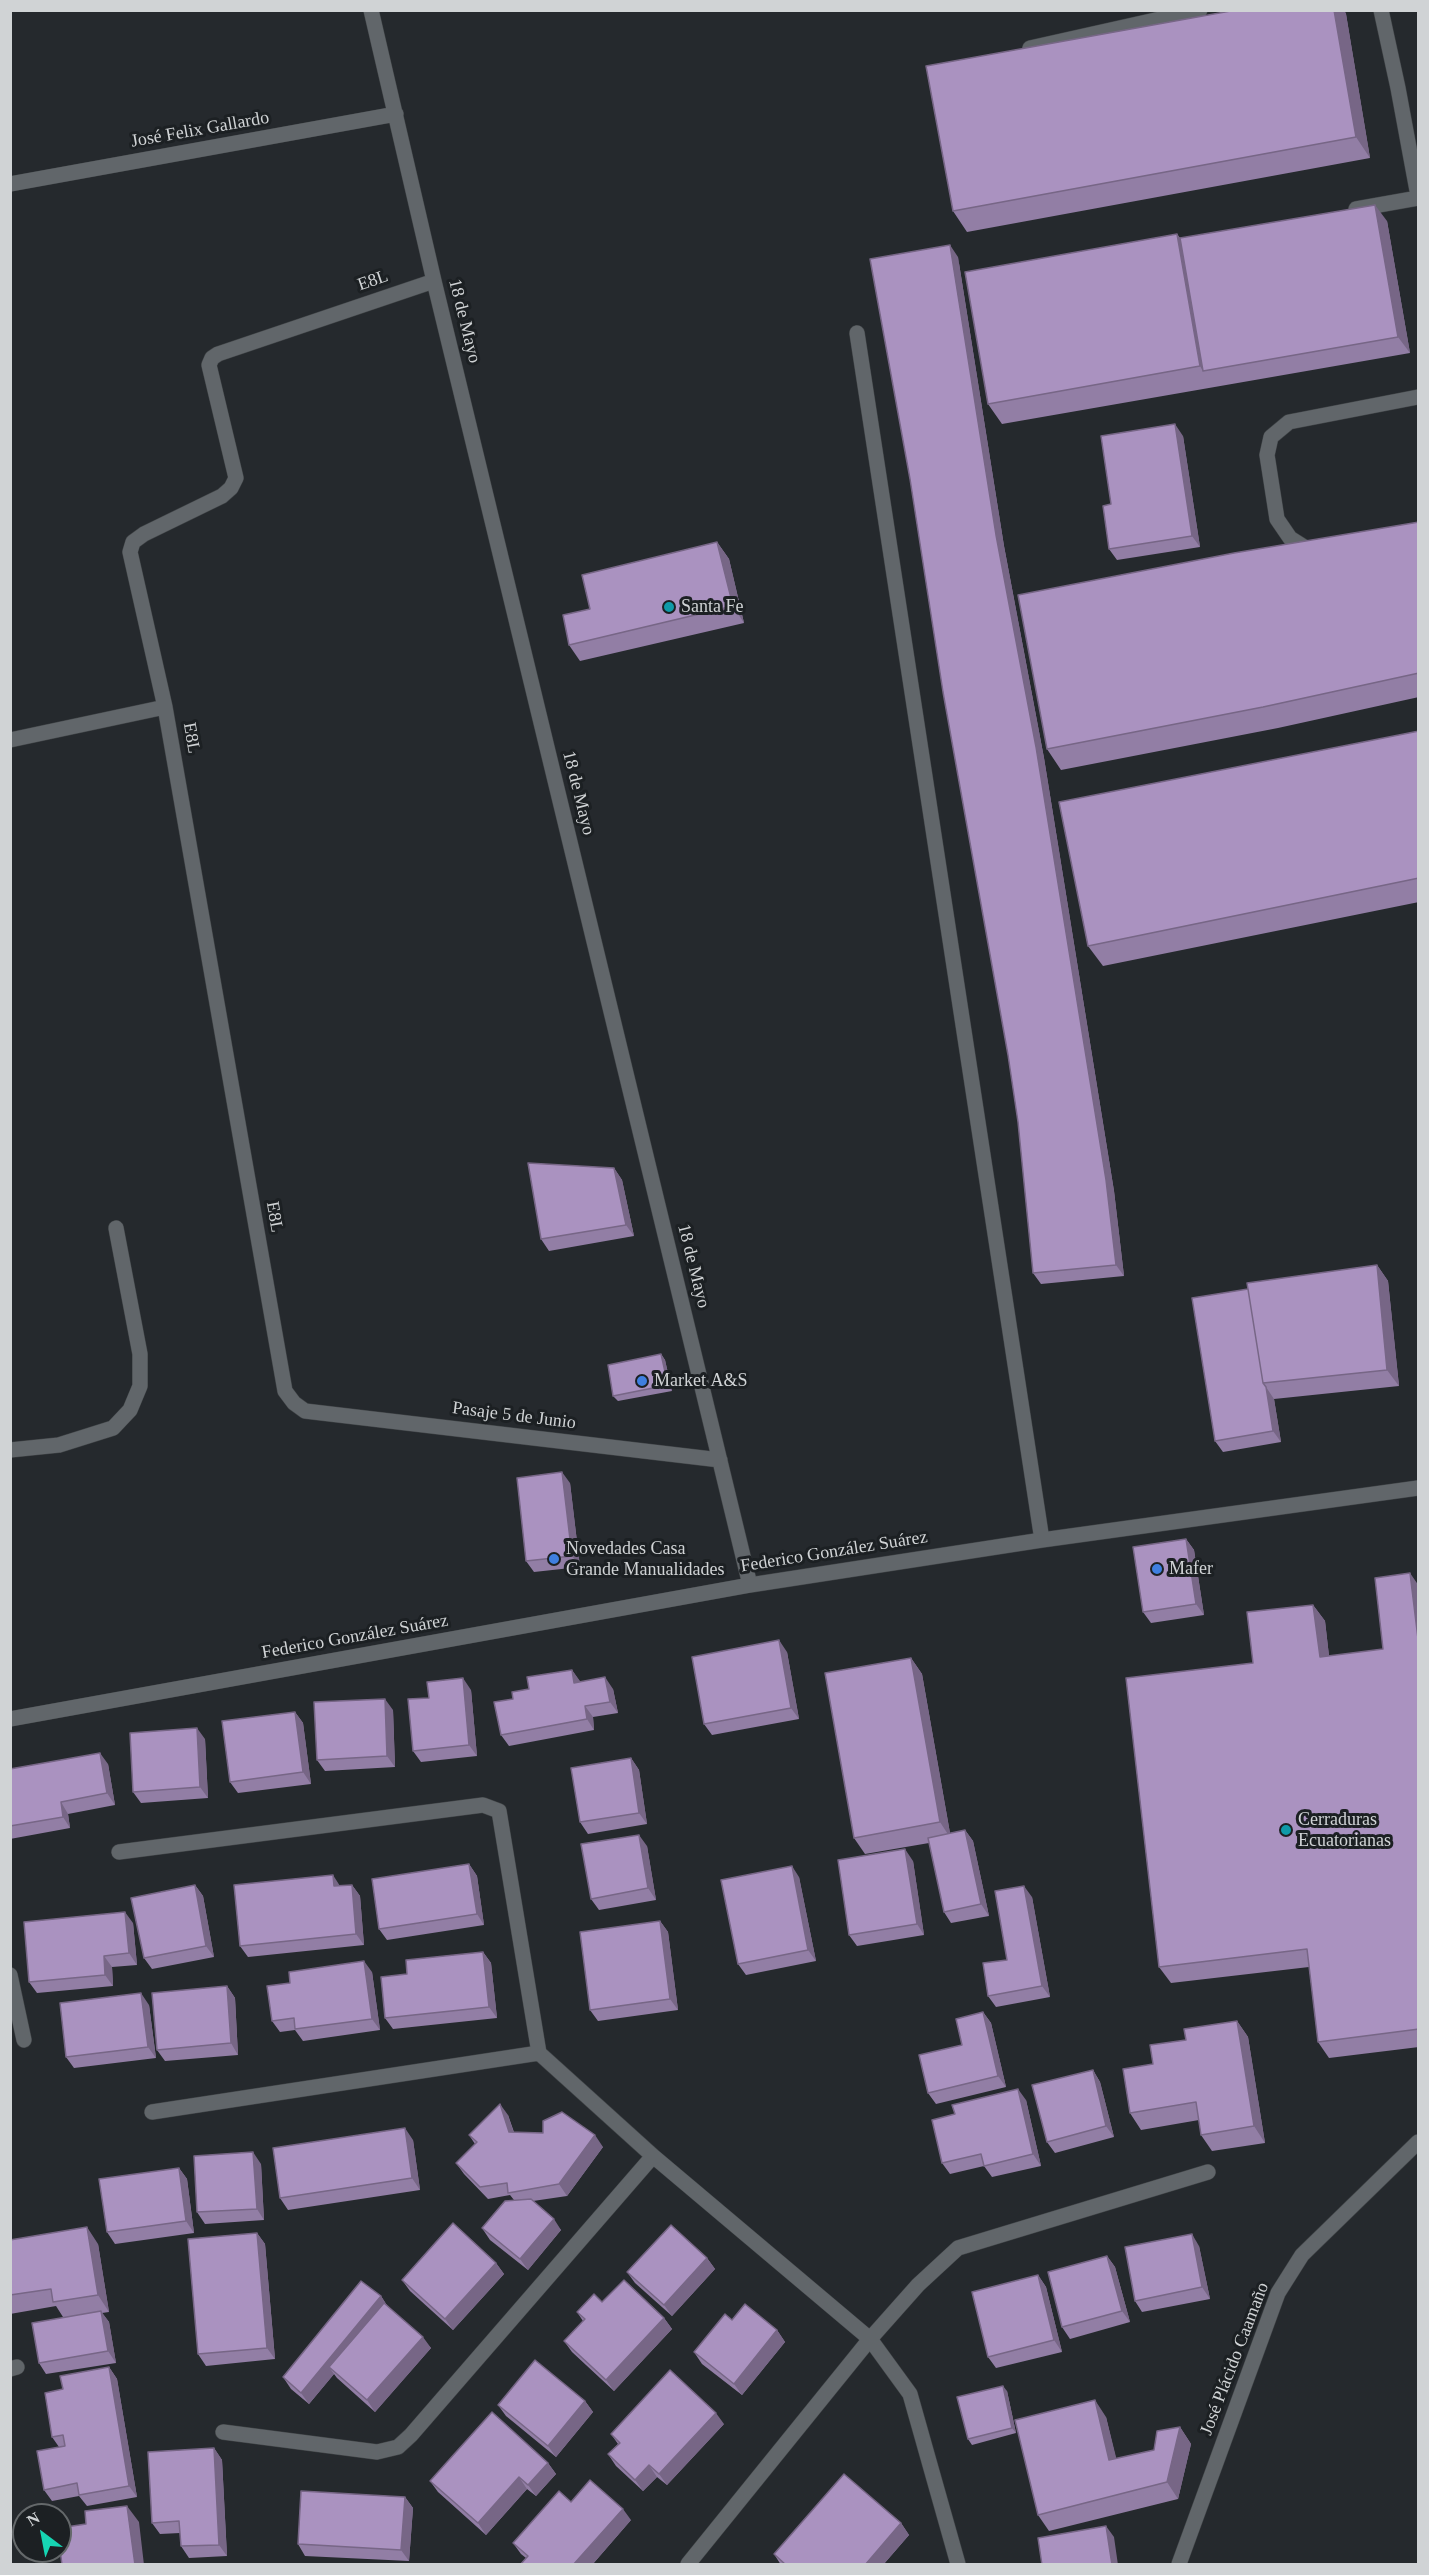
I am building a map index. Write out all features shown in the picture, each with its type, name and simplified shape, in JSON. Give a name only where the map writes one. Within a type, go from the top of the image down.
[{"type":"street","name":"18 de Mayo","points":[[371,10],[434,281],[750,1585]]},
{"type":"street","points":[[1010,53],[1200,10]]},
{"type":"street","points":[[1336,213],[1419,197],[1381,10]]},
{"type":"street","name":"José Felix Gallardo","points":[[10,184],[396,114]]},
{"type":"street","name":"E8L","points":[[305,1411],[294,1403],[285,1391],[165,707],[130,552],[133,542],[144,534],[222,496],[231,488],[236,478],[209,365],[212,358],[218,354],[434,281]]},
{"type":"street","points":[[857,333],[1042,1540]]},
{"type":"street","points":[[1331,546],[1310,550],[1290,538],[1277,519],[1267,456],[1271,437],[1289,422],[1419,397]]},
{"type":"street","points":[[10,740],[165,707]]},
{"type":"street","points":[[10,1450],[59,1445],[113,1428],[130,1410],[140,1386],[140,1354],[116,1228]]},
{"type":"street","name":"Pasaje 5 de Junio","points":[[305,1411],[720,1460]]},
{"type":"street","name":"Federico González Suárez","points":[[10,1719],[750,1585],[1042,1540],[1419,1488]]},
{"type":"street","points":[[119,1852],[483,1805],[499,1811],[539,2053],[652,2156],[870,2339],[910,2394],[958,2565]]},
{"type":"street","points":[[10,1975],[24,2040]]},
{"type":"street","points":[[152,2112],[539,2053]]},
{"type":"street","name":"José Plácido Caamaño","points":[[1179,2565],[1278,2293],[1302,2255],[1419,2142]]},
{"type":"street","points":[[223,2432],[377,2452],[398,2447],[411,2435],[652,2156]]},
{"type":"street","points":[[688,2565],[870,2339],[918,2285],[958,2248],[1208,2172]]},
{"type":"building","points":[[1236,10],[1334,10],[1356,137],[953,211],[926,66]]},
{"type":"building","points":[[1375,205],[1398,337],[1203,371],[1180,238]]},
{"type":"building","points":[[1177,234],[1200,366],[988,404],[965,272]]},
{"type":"building","points":[[950,245],[996,535],[1036,747],[1106,1180],[1116,1265],[1033,1273],[1018,1122],[1008,1055],[943,692],[910,479],[870,259]]},
{"type":"building","points":[[1175,424],[1192,536],[1109,549],[1103,506],[1111,504],[1101,436]]},
{"type":"building","points":[[1419,522],[1419,673],[1263,707],[1047,749],[1018,595],[1234,553]]},
{"type":"building","name":"Santa Fe","points":[[717,542],[733,606],[569,645],[563,615],[590,609],[582,575]]},
{"type":"building","points":[[1419,731],[1419,878],[1088,946],[1059,802]]},
{"type":"building","points":[[528,1163],[614,1168],[626,1225],[541,1239]]},
{"type":"building","points":[[1377,1265],[1387,1370],[1263,1383],[1247,1283]]},
{"type":"building","points":[[1248,1289],[1273,1431],[1215,1441],[1192,1298]]},
{"type":"building","name":"Market A&S","points":[[661,1354],[668,1385],[613,1396],[608,1365]]},
{"type":"building","points":[[562,1472],[572,1556],[526,1561],[517,1478]]},
{"type":"building","points":[[1186,1539],[1196,1604],[1143,1612],[1133,1547]]},
{"type":"building","name":"Cerraduras Ecuatorianas","points":[[1410,1573],[1419,1647],[1419,2029],[1318,2042],[1307,1949],[1159,1967],[1126,1678],[1253,1663],[1247,1612],[1313,1605],[1320,1657],[1383,1649],[1375,1578]]},
{"type":"building","points":[[779,1640],[791,1708],[704,1724],[692,1657]]},
{"type":"building","points":[[911,1658],[940,1822],[854,1838],[825,1673]]},
{"type":"building","points":[[572,1670],[574,1683],[605,1677],[610,1702],[585,1706],[587,1719],[501,1735],[494,1702],[513,1699],[512,1692],[529,1689],[527,1677]]},
{"type":"building","points":[[463,1678],[469,1745],[413,1751],[408,1699],[429,1698],[427,1682]]},
{"type":"building","points":[[385,1699],[387,1756],[317,1760],[314,1702]]},
{"type":"building","points":[[295,1712],[303,1772],[230,1782],[222,1721]]},
{"type":"building","points":[[197,1728],[200,1787],[133,1792],[130,1733]]},
{"type":"building","points":[[100,1753],[107,1793],[61,1802],[63,1817],[10,1826],[10,1769]]},
{"type":"building","points":[[631,1758],[639,1813],[580,1822],[571,1768]]},
{"type":"building","points":[[965,1830],[981,1904],[944,1912],[928,1838]]},
{"type":"building","points":[[639,1835],[648,1888],[591,1899],[581,1844]]},
{"type":"building","points":[[905,1849],[917,1924],[849,1935],[838,1860]]},
{"type":"building","points":[[469,1864],[477,1914],[379,1929],[372,1879]]},
{"type":"building","points":[[792,1866],[808,1950],[738,1964],[721,1880]]},
{"type":"building","points":[[333,1875],[334,1886],[352,1885],[356,1934],[240,1946],[234,1885]]},
{"type":"building","points":[[195,1885],[206,1946],[144,1958],[131,1898]]},
{"type":"building","points":[[1024,1886],[1042,1986],[988,1996],[983,1963],[1007,1960],[995,1891]]},
{"type":"building","points":[[125,1912],[129,1953],[104,1956],[105,1975],[29,1982],[24,1922]]},
{"type":"building","points":[[660,1921],[670,1999],[590,2010],[580,1932]]},
{"type":"building","points":[[483,1952],[489,2007],[385,2018],[381,1977],[407,1974],[406,1960]]},
{"type":"building","points":[[364,1961],[372,2019],[295,2029],[294,2018],[272,2021],[267,1986],[290,1983],[289,1972]]},
{"type":"building","points":[[227,1986],[231,2043],[157,2050],[152,1993]]},
{"type":"building","points":[[141,1993],[148,2047],[66,2057],[60,2003]]},
{"type":"building","points":[[983,2012],[998,2076],[928,2093],[919,2055],[962,2045],[956,2019]]},
{"type":"building","points":[[1237,2021],[1254,2126],[1201,2135],[1196,2102],[1130,2113],[1123,2069],[1153,2064],[1150,2045],[1186,2040],[1184,2029]]},
{"type":"building","points":[[1093,2070],[1106,2126],[1047,2142],[1032,2085]]},
{"type":"building","points":[[1018,2089],[1033,2154],[984,2166],[981,2154],[942,2163],[932,2120],[955,2114],[952,2105]]},
{"type":"building","points":[[500,2104],[509,2132],[543,2133],[543,2121],[562,2112],[595,2135],[559,2184],[508,2193],[507,2183],[480,2187],[456,2163],[477,2142],[469,2135]]},
{"type":"building","points":[[405,2128],[412,2178],[280,2198],[273,2148]]},
{"type":"building","points":[[253,2152],[257,2209],[197,2212],[194,2156]]},
{"type":"building","points":[[179,2168],[186,2221],[107,2232],[99,2179]]},
{"type":"building","points":[[531,2199],[554,2219],[520,2259],[482,2228],[505,2201]]},
{"type":"building","points":[[453,2223],[496,2263],[445,2319],[402,2280]]},
{"type":"building","points":[[671,2225],[707,2258],[664,2305],[627,2272]]},
{"type":"building","points":[[87,2227],[98,2295],[53,2302],[51,2289],[10,2295],[10,2240]]},
{"type":"building","points":[[257,2233],[267,2348],[198,2354],[188,2239]]},
{"type":"building","points":[[1192,2234],[1202,2287],[1135,2301],[1125,2247]]},
{"type":"building","points":[[1107,2256],[1122,2311],[1062,2327],[1048,2272]]},
{"type":"building","points":[[1038,2275],[1054,2340],[988,2357],[972,2292]]},
{"type":"building","points":[[624,2280],[664,2318],[606,2380],[564,2341],[585,2319],[577,2312],[594,2294],[602,2302]]},
{"type":"building","points":[[361,2281],[381,2296],[301,2393],[283,2377]]},
{"type":"building","points":[[384,2303],[423,2337],[367,2400],[329,2367]]},
{"type":"building","points":[[745,2304],[777,2330],[734,2384],[694,2352],[725,2314],[732,2320]]},
{"type":"building","points":[[101,2311],[108,2351],[39,2363],[32,2323]]},
{"type":"building","points":[[535,2360],[585,2401],[548,2446],[498,2405]]},
{"type":"building","points":[[109,2367],[129,2486],[79,2495],[77,2483],[44,2490],[37,2451],[65,2446],[63,2435],[52,2437],[45,2393],[63,2389],[60,2376]]},
{"type":"building","points":[[670,2370],[716,2413],[659,2474],[649,2465],[635,2480],[608,2454],[620,2443],[611,2434]]},
{"type":"building","points":[[1003,2386],[1012,2428],[968,2439],[957,2397]]},
{"type":"building","points":[[1095,2400],[1109,2460],[1154,2450],[1157,2431],[1180,2427],[1167,2482],[1038,2515],[1015,2420]]},
{"type":"building","points":[[492,2412],[548,2463],[528,2485],[519,2477],[478,2523],[430,2481]]},
{"type":"building","points":[[214,2448],[219,2545],[181,2546],[179,2521],[152,2523],[148,2452]]},
{"type":"building","points":[[844,2474],[901,2523],[865,2565],[786,2565],[774,2554]]},
{"type":"building","points":[[590,2480],[623,2509],[573,2565],[520,2565],[528,2556],[513,2543],[559,2491],[571,2502]]},
{"type":"building","points":[[301,2491],[405,2497],[401,2550],[298,2544]]},
{"type":"building","points":[[127,2506],[135,2565],[62,2565],[62,2563],[72,2563],[72,2526],[86,2524],[85,2511]]},
{"type":"building","points":[[1106,2526],[1112,2565],[1042,2565],[1038,2538]]},
{"type":"place","name":"Santa Fe","points":[[669,607]]},
{"type":"place","name":"Market A&S","points":[[642,1381]]},
{"type":"place","name":"Novedades Casa Grande Manualidades","points":[[554,1559]]},
{"type":"place","name":"Mafer","points":[[1157,1569]]},
{"type":"place","name":"Cerraduras Ecuatorianas","points":[[1286,1830]]}]
